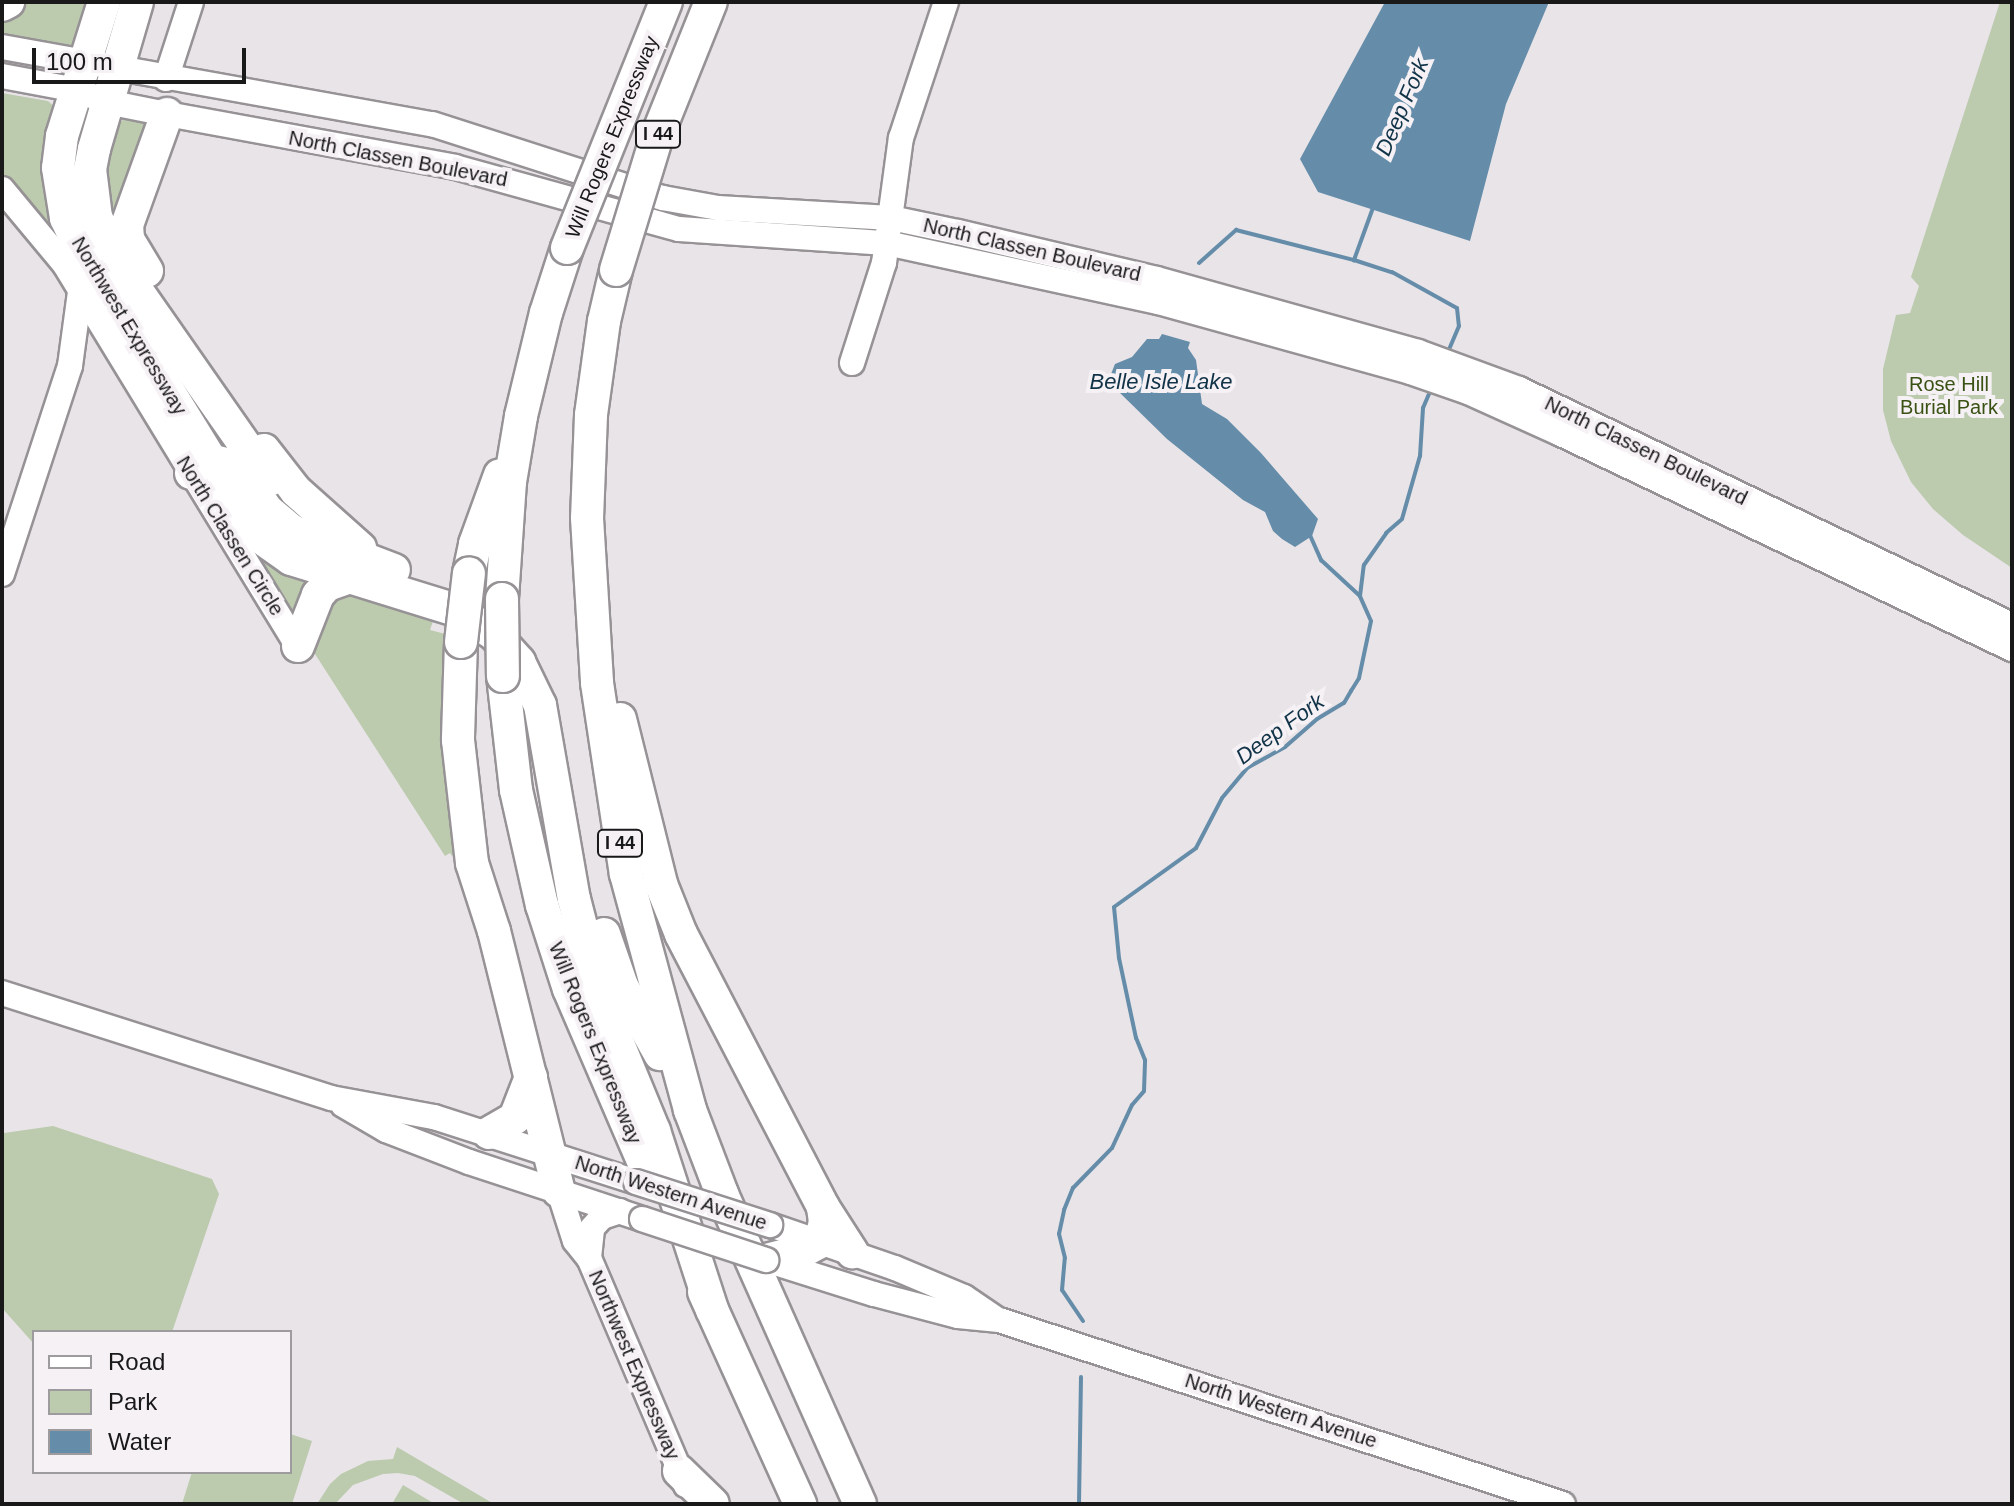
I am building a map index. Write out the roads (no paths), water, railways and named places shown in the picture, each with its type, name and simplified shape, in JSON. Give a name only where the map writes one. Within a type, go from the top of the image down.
[{"type":"highway","points":[[2,5],[8,2]]},
{"type":"highway","name":"Northwest Expressway","points":[[104,2],[90,169],[96,217],[117,262],[193,374],[313,539]]},
{"type":"highway","name":"Northwest Expressway","points":[[137,2],[97,81],[62,136],[58,168],[66,218],[200,466],[265,541],[291,559],[432,601],[476,620],[519,662],[540,705],[574,899],[589,957],[610,1024],[654,1131],[712,1310]]},
{"type":"highway","name":"Will Rogers Expressway","points":[[666,2],[567,248],[546,313],[521,416],[510,482],[502,599],[503,676],[512,764],[525,838],[569,989],[608,1083],[800,1504]]},
{"type":"highway","name":"Will Rogers Expressway","points":[[711,2],[657,136],[616,270],[604,321],[591,415],[588,569],[605,749],[626,874],[690,1110],[722,1194],[860,1504]]},
{"type":"highway","points":[[167,114],[132,207],[127,225],[128,239],[283,475],[355,545],[389,568]]},
{"type":"highway","points":[[78,244],[80,292]]},
{"type":"highway","points":[[193,374],[196,395],[209,424],[200,466],[210,501]]},
{"type":"highway","points":[[521,416],[475,544],[469,573],[461,642],[458,740],[468,840],[549,1153],[574,1196]]},
{"type":"highway","points":[[200,466],[238,467],[267,510],[292,531],[451,588],[489,607],[520,634],[542,663],[562,717],[582,842],[609,952],[622,986],[690,1110]]},
{"type":"highway","points":[[588,569],[637,799],[661,884],[704,983],[823,1207],[852,1252]]},
{"type":"highway","points":[[298,646],[318,595],[327,585],[350,577]]},
{"type":"highway","points":[[489,1133],[515,1118],[531,1077]]},
{"type":"highway","points":[[779,1261],[820,1242],[825,1222],[823,1207]]},
{"type":"highway","points":[[821,1418],[879,1504]]},
{"type":"highway","points":[[679,1471],[713,1504]]},
{"type":"main road","points":[[166,79],[191,2]]},
{"type":"main road","points":[[852,363],[887,243],[901,138],[946,2]]},
{"type":"main road","name":"North Classen Boulevard","points":[[2,47],[97,81],[167,114],[455,167],[679,229],[887,243],[1414,362]]},
{"type":"main road","name":"North Classen Boulevard","points":[[2,76],[97,81],[166,79],[318,101],[432,124],[663,198],[718,208],[891,218],[1090,262],[1471,381],[1563,422],[1906,589],[2012,649]]},
{"type":"main road","name":"North Classen Circle","points":[[2,189],[51,245],[200,466]]},
{"type":"main road","points":[[1085,286],[1090,262]]},
{"type":"main road","points":[[2,574],[70,366],[80,292]]},
{"type":"main road","points":[[70,366],[88,338],[100,335],[121,352]]},
{"type":"main road","name":"North Classen Circle","points":[[210,501],[298,646]]},
{"type":"main road","name":"North Classen Boulevard","points":[[1906,589],[2012,625]]},
{"type":"main road","name":"North Western Avenue","points":[[2,993],[331,1098],[392,1107],[489,1133],[770,1225],[852,1252],[964,1297],[999,1320]]},
{"type":"main road","name":"North Western Avenue","points":[[331,1098],[386,1130],[469,1162],[958,1316],[999,1320],[1563,1504]]},
{"type":"main road","points":[[574,1196],[600,1192],[629,1181]]},
{"type":"main road","name":"Northwest Expressway","points":[[574,1196],[582,1250],[694,1504]]},
{"type":"main road","name":"Northwest Expressway","points":[[582,1250],[592,1228],[602,1217],[631,1215]]},
{"type":"water","points":[[1385,2],[1549,2],[1506,104],[1470,241],[1318,192],[1300,159]]},
{"type":"water","name":"Belle Isle Lake","points":[[1162,334],[1190,342],[1188,348],[1196,360],[1202,404],[1227,419],[1318,519],[1312,536],[1295,547],[1282,539],[1273,531],[1265,512],[1243,500],[1167,439],[1119,392],[1111,374],[1115,364],[1132,357],[1147,339],[1159,339]]},
{"type":"waterway","name":"Deep Fork","points":[[1374,205],[1354,260],[1392,272],[1457,308],[1459,326],[1448,352]]},
{"type":"waterway","points":[[1199,263],[1236,230],[1354,260]]},
{"type":"waterway","name":"Deep Fork","points":[[1083,1321],[1062,1290],[1065,1258],[1059,1234],[1064,1210],[1073,1188],[1112,1148],[1132,1105],[1144,1091],[1145,1060],[1136,1038],[1119,958],[1114,907],[1196,848],[1222,798],[1247,768],[1285,747],[1317,719],[1344,703],[1359,678],[1371,621],[1360,596],[1364,565],[1386,533],[1402,519],[1420,456],[1423,408],[1431,389]]},
{"type":"waterway","points":[[1309,533],[1321,560],[1360,596]]},
{"type":"waterway","name":"Deep Fork","points":[[1079,1504],[1081,1377]]},
{"type":"park label","name":"Rose Hill Burial Park","points":[[1949,396]]}]
